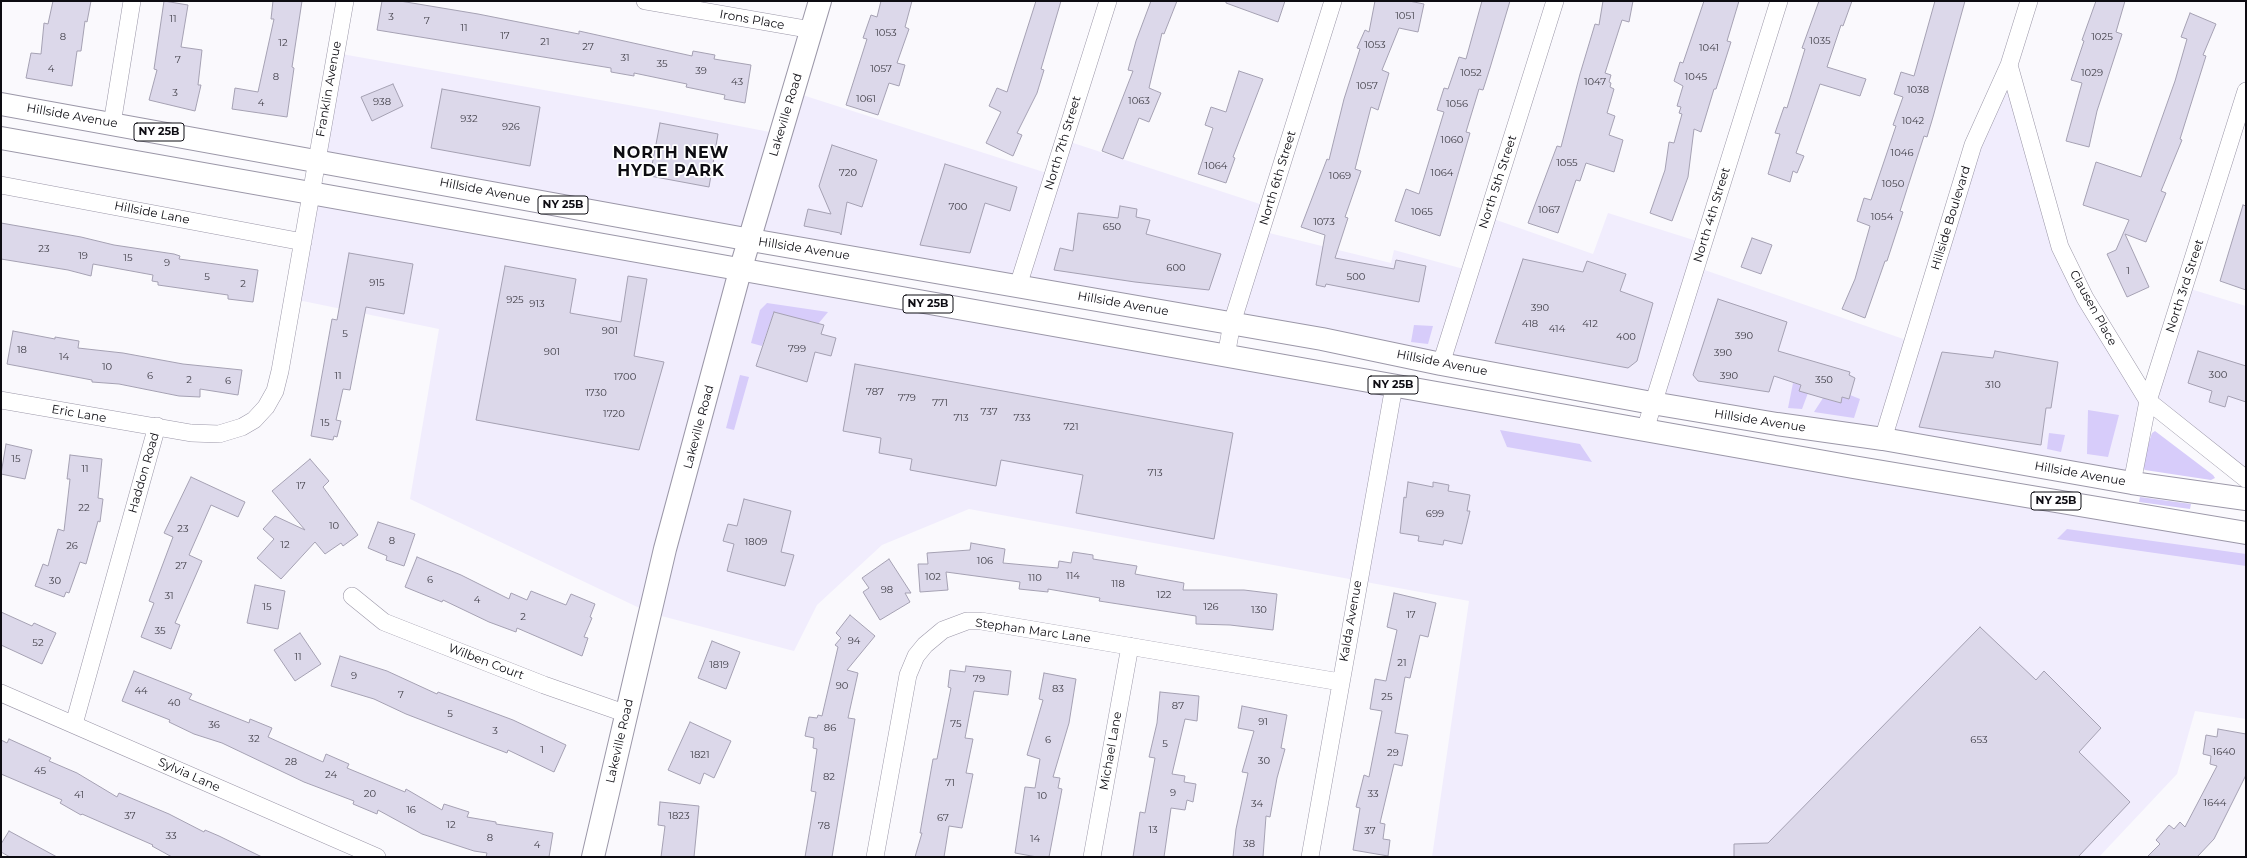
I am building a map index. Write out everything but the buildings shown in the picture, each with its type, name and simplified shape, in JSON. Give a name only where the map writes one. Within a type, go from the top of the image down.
[{"type":"main road","name":"Lakeville Road","points":[[593,857],[665,549],[740,271],[820,1]]},
{"type":"main road","name":"Hillside Avenue","points":[[1,104],[112,124],[314,177],[740,271],[1645,430],[2246,533]]},
{"type":"main road","name":"Hillside Avenue","points":[[1,138],[314,177],[750,240],[1232,323],[1441,364],[1777,424],[1883,439],[2132,483],[2246,498]]},
{"type":"street","points":[[112,124],[132,1]]},
{"type":"street","name":"Franklin Avenue","points":[[314,177],[345,1]]},
{"type":"street","name":"Irons Place","points":[[645,1],[812,30]]},
{"type":"street","name":"North 7th Street","points":[[1018,286],[1108,1]]},
{"type":"street","name":"North 6th Street","points":[[1226,356],[1232,323],[1333,1]]},
{"type":"street","name":"North 5th Street","points":[[1441,364],[1555,1]]},
{"type":"street","name":"North 4th Street","points":[[1645,430],[1652,402],[1780,1]]},
{"type":"street","name":"Hillside Boulevard","points":[[1883,439],[1973,145],[2009,65],[2029,1]]},
{"type":"street","name":"Clausen Place","points":[[2009,65],[2060,247],[2085,298],[2148,401],[2246,479]]},
{"type":"street","name":"North 3rd Street","points":[[2132,483],[2148,401],[2246,91]]},
{"type":"street","name":"Haddon Road","points":[[74,724],[157,426],[190,433],[219,434],[242,427],[254,420],[266,407],[275,391],[280,372],[314,177]]},
{"type":"street","name":"Hillside Lane","points":[[1,185],[303,242]]},
{"type":"street","name":"Kalda Avenue","points":[[1310,857],[1394,386]]},
{"type":"street","name":"Eric Lane","points":[[1,400],[157,426]]},
{"type":"street","name":"Wilben Court","points":[[352,596],[384,622],[544,685],[627,714]]},
{"type":"street","name":"Stephan Marc Lane","points":[[875,857],[908,675],[916,656],[943,630],[967,622],[980,620],[1340,682]]},
{"type":"street","name":"Michael Lane","points":[[1092,857],[1130,646]]},
{"type":"street","name":"Sylvia Lane","points":[[1,693],[377,857]]},
{"type":"shaded area","points":[[336,53],[662,111],[780,134],[793,92],[1053,175],[1064,140],[1269,207],[1261,231],[1391,263],[1394,250],[1471,271],[1488,217],[1593,254],[1608,213],[1703,243],[1696,267],[1912,342],[2009,65],[2060,247],[2148,401],[2132,483],[316,160]]},
{"type":"shaded area","points":[[311,194],[2246,533],[2246,719],[2195,711],[2177,774],[2099,857],[1432,857],[1469,601],[969,509],[882,545],[817,605],[794,651],[650,613],[410,499],[439,329],[293,299]]},
{"type":"shaded area","points":[[2184,287],[2246,306],[2246,479],[2148,401]]},
{"type":"shaded area","points":[[767,303],[828,312],[818,324],[774,312],[762,346],[751,343],[760,310]]},
{"type":"shaded area","points":[[1414,325],[1433,326],[1428,344],[1411,342]]},
{"type":"shaded area","points":[[740,375],[749,377],[734,430],[726,428]]},
{"type":"shaded area","points":[[1793,383],[1801,385],[1799,391],[1808,393],[1802,409],[1788,408]]},
{"type":"shaded area","points":[[1850,395],[1860,399],[1854,418],[1814,412],[1823,398],[1840,403],[1842,397],[1849,399]]},
{"type":"shaded area","points":[[2088,410],[2119,415],[2108,457],[2087,454]]},
{"type":"shaded area","points":[[1500,430],[1580,444],[1592,462],[1507,447]]},
{"type":"shaded area","points":[[2155,431],[2215,478],[2211,480],[2145,470],[2142,467],[2142,462],[2152,433]]},
{"type":"shaded area","points":[[2049,433],[2065,435],[2061,452],[2047,449]]},
{"type":"shaded area","points":[[2140,497],[2191,504],[2190,509],[2139,502]]},
{"type":"shaded area","points":[[2067,529],[2246,554],[2246,566],[2057,539]]},
{"type":"district","name":"NORTH NEW HYDE PARK","points":[[671,162]]}]
